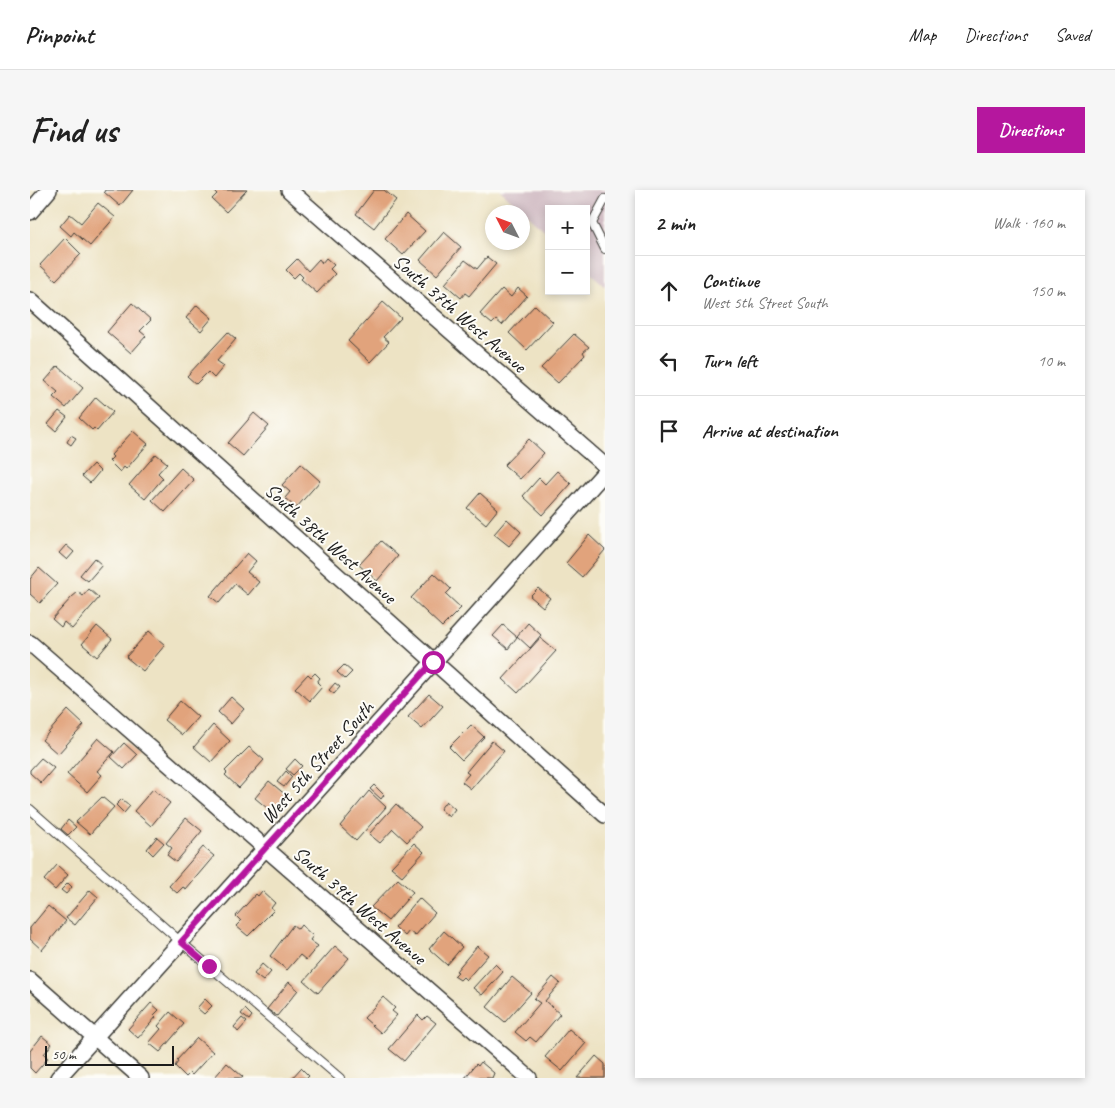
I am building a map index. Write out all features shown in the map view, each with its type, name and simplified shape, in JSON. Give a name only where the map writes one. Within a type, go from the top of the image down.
[{"type":"street","points":[[30,212],[50,190]]},
{"type":"street","name":"South 37th West Avenue","points":[[289,190],[605,466]]},
{"type":"street","name":"South 38th West Avenue","points":[[30,300],[605,815]]},
{"type":"street","name":"West 5th Street South","points":[[58,1078],[605,472]]},
{"type":"street","name":"South 39th West Avenue","points":[[30,643],[529,1078]]},
{"type":"street","points":[[30,980],[141,1078]]},
{"type":"lane","points":[[605,199],[592,223],[605,249]]},
{"type":"lane","points":[[30,809],[340,1078]]},
{"type":"shaded area","points":[[500,190],[605,190],[605,286],[590,273],[590,205],[545,205],[545,231],[530,218],[530,205],[516,205]]},
{"type":"building","points":[[105,190],[133,190],[120,206],[104,192]]},
{"type":"building","points":[[216,190],[247,190],[226,212],[212,199],[217,194]]},
{"type":"building","points":[[374,190],[384,190],[396,200],[374,228],[356,214]]},
{"type":"building","points":[[98,203],[115,217],[90,246],[74,232],[71,236],[60,226],[70,214],[81,223]]},
{"type":"building","points":[[406,214],[425,231],[403,255],[385,239]]},
{"type":"building","points":[[444,232],[461,247],[437,275],[420,260]]},
{"type":"building","points":[[65,238],[81,254],[56,280],[40,265]]},
{"type":"building","points":[[487,257],[496,264],[469,296],[465,293],[461,298],[445,284],[465,260],[477,269]]},
{"type":"building","points":[[326,258],[334,265],[330,269],[335,274],[317,293],[301,279],[303,277],[299,273],[294,278],[286,270],[297,259],[308,271],[319,259],[322,263]]},
{"type":"building","points":[[518,288],[527,296],[502,325],[496,320],[492,324],[480,314],[502,289],[511,297]]},
{"type":"building","points":[[383,302],[401,318],[383,337],[389,342],[370,362],[348,341]]},
{"type":"building","points":[[132,303],[151,320],[140,331],[146,336],[131,353],[107,332]]},
{"type":"building","points":[[197,305],[212,318],[201,331],[186,318]]},
{"type":"building","points":[[535,305],[553,322],[527,350],[509,333]]},
{"type":"building","points":[[228,332],[236,339],[217,361],[224,366],[214,378],[208,372],[196,384],[187,376]]},
{"type":"building","points":[[574,334],[589,347],[583,352],[585,355],[558,383],[541,368]]},
{"type":"building","points":[[58,366],[83,388],[66,408],[53,397],[58,392],[45,381]]},
{"type":"building","points":[[96,397],[113,412],[97,431],[94,428],[92,430],[79,418]]},
{"type":"building","points":[[59,411],[67,417],[56,431],[48,424]]},
{"type":"building","points":[[254,413],[269,426],[243,456],[228,443]]},
{"type":"building","points":[[133,431],[148,444],[126,469],[124,467],[120,472],[109,461],[113,457],[111,455]]},
{"type":"building","points":[[71,435],[76,438],[71,445],[67,442]]},
{"type":"building","points":[[529,439],[544,453],[520,479],[504,465]]},
{"type":"building","points":[[156,454],[167,463],[158,473],[163,478],[145,499],[129,485]]},
{"type":"building","points":[[93,464],[100,471],[90,483],[82,476]]},
{"type":"building","points":[[301,464],[320,481],[296,508],[285,498],[290,492],[282,485]]},
{"type":"building","points":[[181,468],[194,480],[165,512],[152,500]]},
{"type":"building","points":[[557,471],[571,484],[543,515],[523,496],[539,478],[545,484]]},
{"type":"building","points":[[480,493],[498,509],[486,524],[467,508]]},
{"type":"building","points":[[507,519],[521,532],[509,546],[494,534]]},
{"type":"building","points":[[589,535],[605,550],[582,577],[566,563]]},
{"type":"building","points":[[381,541],[398,556],[377,581],[359,565]]},
{"type":"building","points":[[66,545],[74,552],[67,560],[59,553]]},
{"type":"building","points":[[247,553],[256,561],[247,572],[259,582],[248,595],[235,584],[219,603],[210,596]]},
{"type":"building","points":[[94,558],[102,565],[88,581],[80,575]]},
{"type":"building","points":[[39,568],[57,584],[40,603],[30,594],[30,579]]},
{"type":"building","points":[[434,573],[451,589],[446,594],[461,608],[442,627],[411,598]]},
{"type":"building","points":[[538,588],[550,598],[543,607],[530,596]]},
{"type":"building","points":[[89,589],[99,598],[72,629],[64,622],[61,627],[52,619],[78,592],[83,596]]},
{"type":"building","points":[[528,623],[541,635],[530,648],[517,636]]},
{"type":"building","points":[[503,625],[517,637],[508,649],[493,636]]},
{"type":"building","points":[[97,626],[112,639],[97,657],[82,644]]},
{"type":"building","points":[[149,631],[165,645],[143,671],[126,657]]},
{"type":"building","points":[[540,638],[556,651],[518,693],[503,679]]},
{"type":"building","points":[[344,665],[352,672],[345,679],[337,672]]},
{"type":"building","points":[[315,673],[320,678],[317,682],[322,687],[310,701],[295,688],[308,674],[311,677]]},
{"type":"building","points":[[335,683],[340,687],[334,694],[329,690]]},
{"type":"building","points":[[429,694],[443,706],[422,729],[408,717]]},
{"type":"building","points":[[231,697],[244,709],[231,724],[218,712]]},
{"type":"building","points":[[180,701],[198,717],[182,735],[164,720]]},
{"type":"building","points":[[68,710],[84,725],[58,754],[42,740]]},
{"type":"building","points":[[213,725],[230,741],[211,762],[194,747]]},
{"type":"building","points":[[471,725],[484,737],[462,760],[449,747]]},
{"type":"building","points":[[98,738],[114,752],[97,771],[102,775],[87,792],[67,774]]},
{"type":"building","points":[[492,741],[504,751],[471,789],[462,782],[469,774],[466,772]]},
{"type":"building","points":[[124,743],[137,755],[124,769],[111,757]]},
{"type":"building","points":[[249,747],[264,760],[239,788],[225,775],[227,773],[225,771]]},
{"type":"building","points":[[41,758],[54,768],[41,783],[30,773],[30,770]]},
{"type":"building","points":[[295,759],[302,766],[293,775],[286,769]]},
{"type":"building","points":[[286,771],[292,777],[284,787],[277,782]]},
{"type":"building","points":[[269,781],[287,796],[273,813],[255,798]]},
{"type":"building","points":[[374,785],[384,795],[381,799],[370,789]]},
{"type":"building","points":[[153,789],[170,803],[151,826],[134,811]]},
{"type":"building","points":[[369,791],[386,807],[356,841],[340,826]]},
{"type":"building","points":[[102,797],[114,807],[90,834],[76,822]]},
{"type":"building","points":[[122,799],[130,806],[124,813],[116,805]]},
{"type":"building","points":[[446,801],[455,809],[449,817],[440,809]]},
{"type":"building","points":[[396,804],[421,827],[407,842],[393,829],[380,843],[369,834]]},
{"type":"building","points":[[186,818],[202,831],[176,862],[167,855],[172,848],[166,843]]},
{"type":"building","points":[[68,820],[76,827],[68,835],[61,829]]},
{"type":"building","points":[[157,837],[164,843],[153,855],[147,849]]},
{"type":"building","points":[[414,843],[424,852],[402,876],[391,867]]},
{"type":"building","points":[[203,847],[214,856],[186,889],[183,887],[177,893],[169,886]]},
{"type":"building","points":[[57,865],[68,875],[55,890],[44,880]]},
{"type":"building","points":[[398,879],[413,892],[388,921],[371,907]]},
{"type":"building","points":[[68,883],[72,887],[66,894],[61,890]]},
{"type":"building","points":[[90,890],[98,897],[75,925],[66,918]]},
{"type":"building","points":[[262,891],[275,903],[271,908],[274,910],[248,936],[236,926],[241,921],[236,916],[256,894],[258,896]]},
{"type":"building","points":[[419,898],[435,913],[415,936],[409,931],[405,936],[395,927]]},
{"type":"building","points":[[48,906],[66,921],[42,950],[30,939],[30,928]]},
{"type":"building","points":[[293,925],[298,929],[301,925],[313,936],[310,940],[318,946],[306,960],[300,955],[287,970],[270,956]]},
{"type":"building","points":[[444,931],[462,947],[447,965],[429,949]]},
{"type":"building","points":[[335,946],[349,958],[318,993],[304,981]]},
{"type":"building","points":[[477,946],[488,955],[466,980],[463,977],[460,980],[454,976],[458,972],[456,971]]},
{"type":"building","points":[[262,964],[271,972],[263,981],[254,974]]},
{"type":"building","points":[[495,964],[503,972],[482,995],[473,988]]},
{"type":"building","points":[[512,977],[531,993],[505,1022],[487,1007]]},
{"type":"building","points":[[553,977],[560,983],[545,1001],[560,1014],[536,1042],[530,1037],[526,1041],[515,1032],[540,1003],[534,999]]},
{"type":"building","points":[[289,982],[298,990],[277,1016],[267,1009]]},
{"type":"building","points":[[383,997],[395,1008],[392,1011],[397,1015],[381,1033],[364,1018]]},
{"type":"building","points":[[205,999],[212,1006],[204,1014],[197,1008]]},
{"type":"building","points":[[151,1003],[159,1010],[154,1015],[156,1017],[138,1038],[128,1029]]},
{"type":"building","points":[[245,1009],[252,1016],[249,1020],[241,1014]]},
{"type":"building","points":[[170,1012],[184,1024],[160,1052],[149,1043],[161,1029],[158,1026]]},
{"type":"building","points":[[418,1015],[423,1020],[427,1016],[436,1023],[404,1061],[389,1049]]},
{"type":"building","points":[[242,1018],[247,1022],[238,1032],[234,1027]]},
{"type":"building","points":[[569,1029],[586,1043],[562,1071],[545,1057]]},
{"type":"building","points":[[42,1036],[52,1044],[44,1054],[48,1058],[35,1073],[30,1068],[30,1051]]},
{"type":"building","points":[[197,1038],[213,1052],[192,1075],[190,1073],[186,1077],[175,1066],[178,1062],[177,1060]]},
{"type":"building","points":[[596,1056],[605,1064],[605,1078],[577,1078]]},
{"type":"building","points":[[481,1062],[494,1073],[492,1078],[465,1078],[476,1064],[478,1066]]},
{"type":"building","points":[[227,1063],[243,1077],[214,1078]]},
{"type":"building","points":[[301,1068],[309,1076],[307,1078],[292,1078]]},
{"type":"route","points":[[209,966],[181,942],[433,662]]}]
